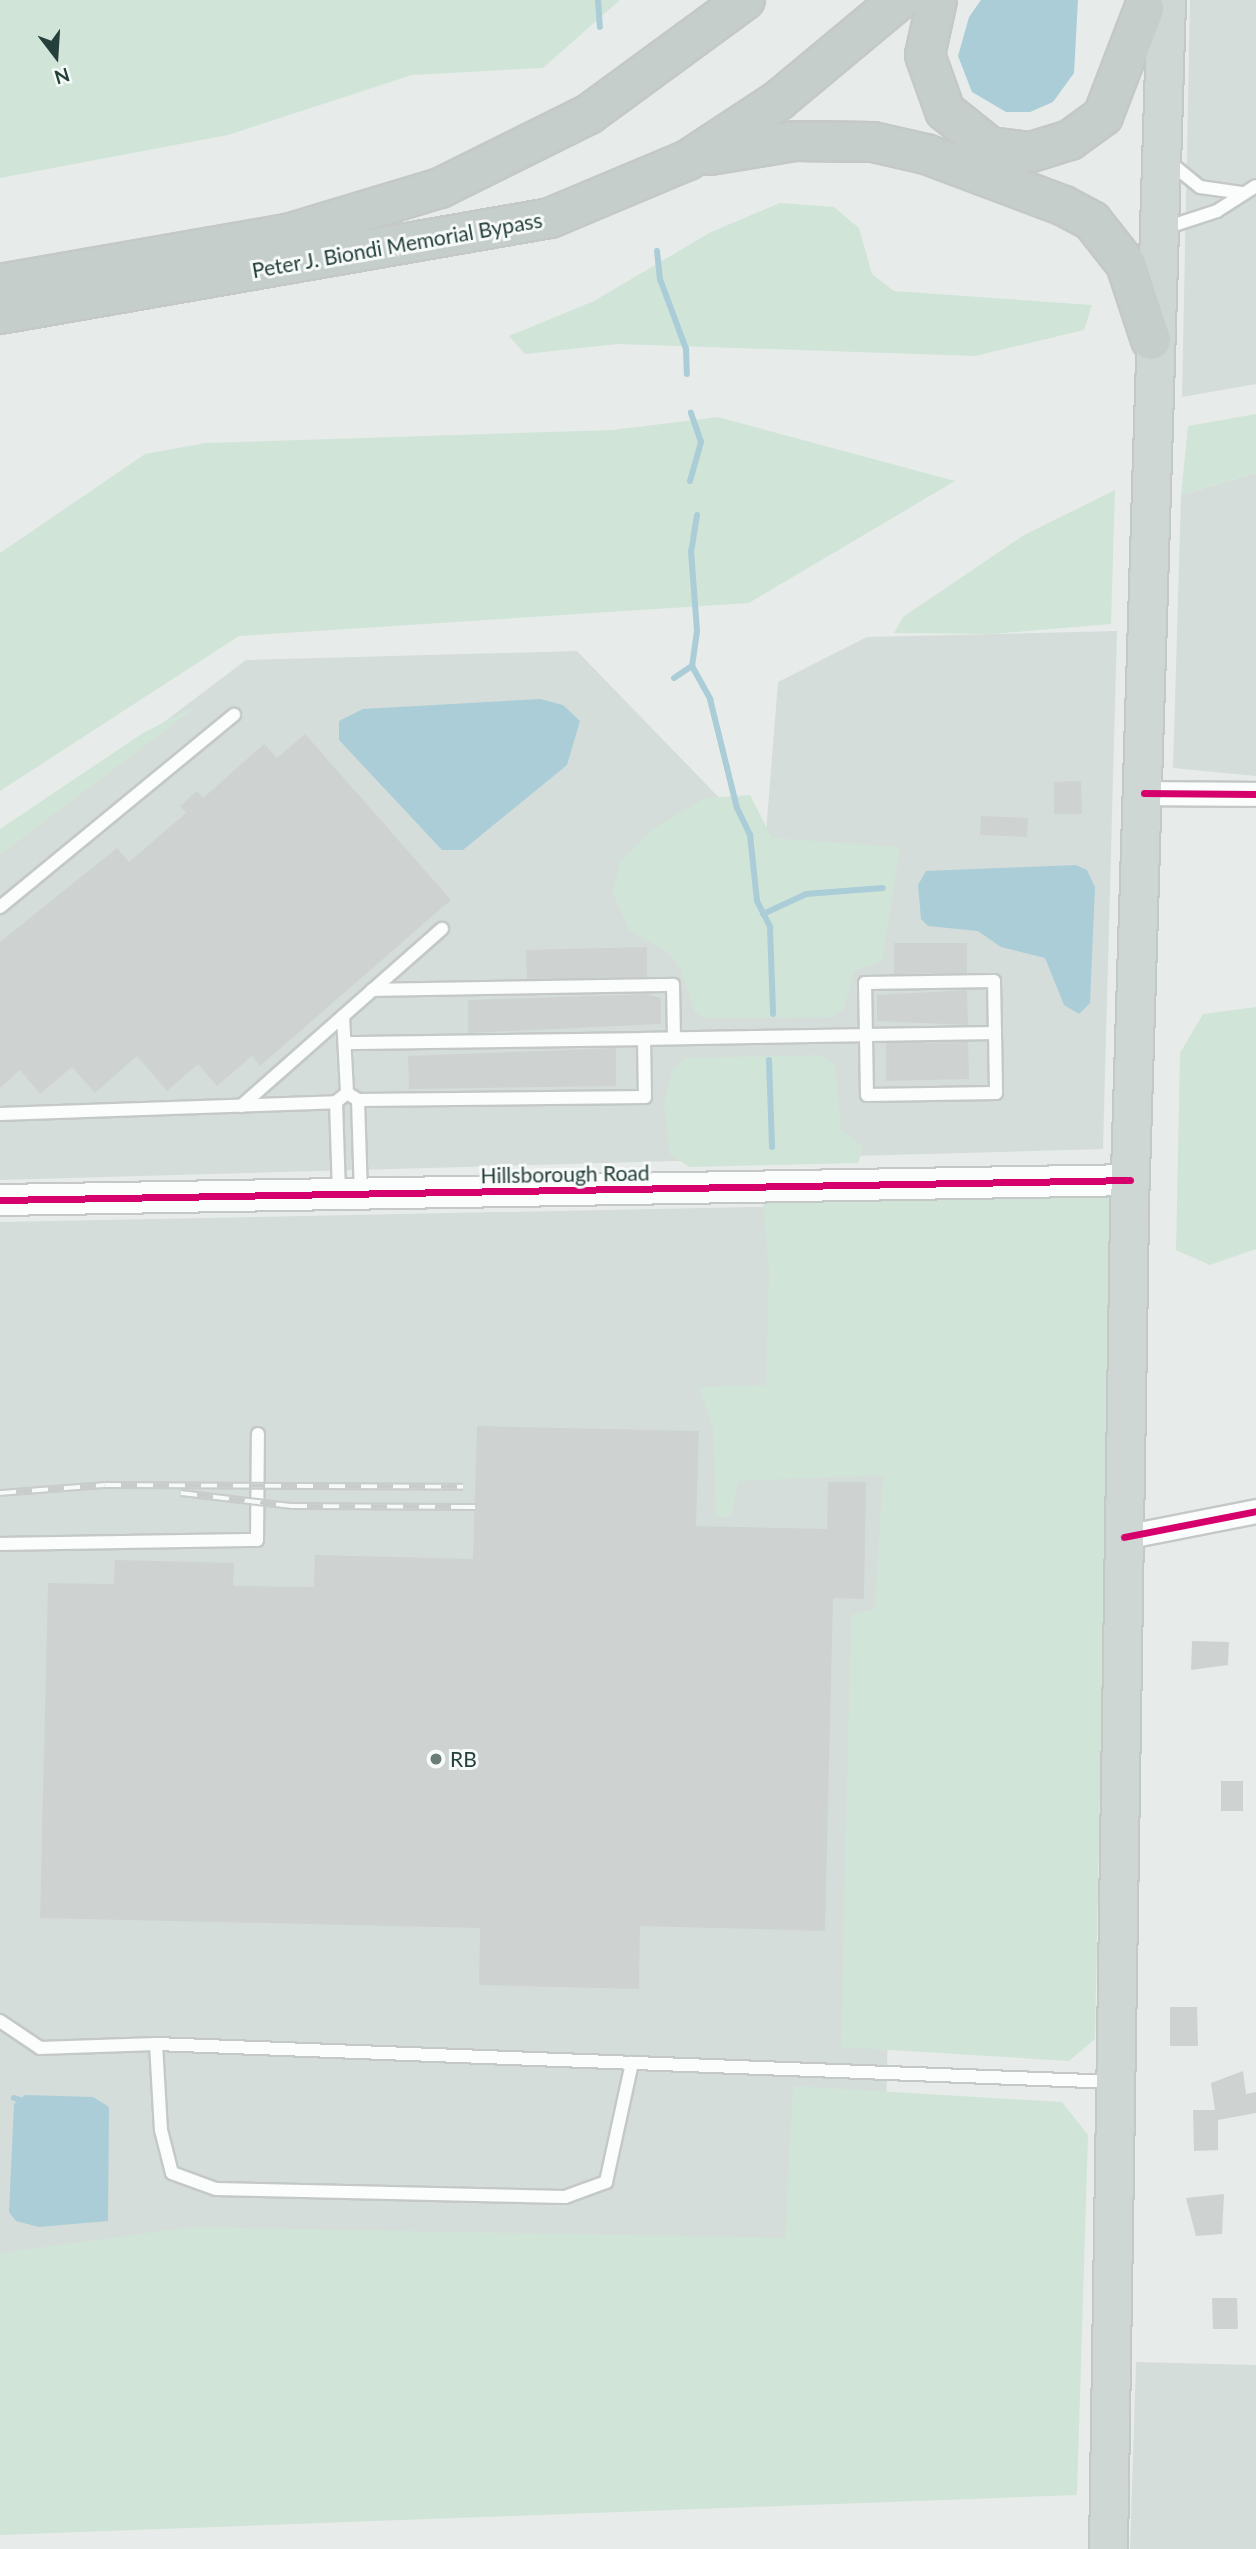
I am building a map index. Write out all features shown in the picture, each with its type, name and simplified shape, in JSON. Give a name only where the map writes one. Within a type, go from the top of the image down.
[{"type":"highway","name":"Peter J. Biondi Memorial Bypass","points":[[0,284],[291,233],[440,188],[589,114],[746,0]]},
{"type":"highway","name":"Peter J. Biondi Memorial Bypass","points":[[0,314],[504,229],[550,218],[688,160],[779,100],[899,0]]},
{"type":"highway","points":[[937,0],[925,55],[945,111],[990,147],[1031,152],[1070,141],[1103,116],[1151,3]]},
{"type":"highway","points":[[688,160],[795,141],[873,142],[926,154],[1064,206],[1091,221],[1126,264],[1151,340]]},
{"type":"main road","points":[[1108,2549],[1130,1180],[1144,793],[1151,340],[1155,235],[1163,156],[1151,3]]},
{"type":"main road","points":[[1151,3],[1146,165],[1155,235]]},
{"type":"street","points":[[1144,793],[1256,794]]},
{"type":"street","name":"Hillsborough Road","points":[[0,1200],[1130,1180]]},
{"type":"street","points":[[1125,1537],[1256,1511]]},
{"type":"lane","points":[[1163,156],[1200,187],[1242,193]]},
{"type":"lane","points":[[1155,235],[1188,224],[1256,186]]},
{"type":"lane","points":[[0,907],[234,715]]},
{"type":"lane","points":[[241,1106],[442,929]]},
{"type":"lane","points":[[995,981],[996,1093],[867,1095],[866,1035],[865,983],[995,981]]},
{"type":"lane","points":[[372,990],[673,985],[674,1038]]},
{"type":"lane","points":[[344,1016],[352,1097],[350,1194]]},
{"type":"lane","points":[[345,1043],[995,1033]]},
{"type":"lane","points":[[0,1114],[336,1102],[352,1097],[645,1097],[645,1039]]},
{"type":"lane","points":[[336,1102],[350,1194]]},
{"type":"lane","points":[[0,1544],[257,1540],[258,1434]]},
{"type":"lane","points":[[0,2021],[6,2034],[40,2048],[156,2044],[1117,2082]]},
{"type":"lane","points":[[156,2044],[161,2130],[172,2173],[216,2189],[565,2197],[606,2182],[632,2063]]},
{"type":"shaded area","points":[[1190,0],[1256,0],[1256,384],[1182,397]]},
{"type":"shaded area","points":[[1256,473],[1256,776],[1173,768],[1181,495]]},
{"type":"shaded area","points":[[1117,631],[1103,1149],[0,1180],[0,846],[246,660],[577,651],[765,845],[778,682],[867,637]]},
{"type":"shaded area","points":[[905,1204],[883,2266],[0,2261],[0,1222]]},
{"type":"shaded area","points":[[1136,2362],[1256,2365],[1256,2549],[1130,2549]]},
{"type":"green space","points":[[0,0],[620,0],[543,68],[412,75],[228,135],[0,178]]},
{"type":"green space","points":[[780,203],[834,207],[859,228],[872,274],[894,291],[1092,305],[1084,330],[975,356],[618,344],[525,354],[509,336],[594,301],[711,232]]},
{"type":"green space","points":[[1256,414],[1256,473],[1181,495],[1188,426]]},
{"type":"green space","points":[[718,417],[955,481],[749,603],[239,636],[0,791],[0,553],[145,454],[205,443],[613,430]]},
{"type":"green space","points":[[1115,490],[1111,624],[992,634],[894,633],[903,617],[1024,535]]},
{"type":"green space","points":[[200,704],[0,855],[0,829],[143,733]]},
{"type":"green space","points":[[750,795],[772,838],[900,847],[882,961],[854,971],[844,1009],[832,1017],[707,1018],[695,1013],[681,970],[668,952],[629,930],[613,893],[620,861],[653,829],[705,798]]},
{"type":"green space","points":[[1256,1007],[1256,1249],[1210,1265],[1176,1250],[1180,1053],[1203,1014]]},
{"type":"green space","points":[[822,1055],[835,1066],[841,1130],[863,1147],[858,1163],[690,1167],[670,1155],[664,1103],[673,1069],[686,1058]]},
{"type":"green space","points":[[1112,1196],[1095,2039],[1069,2061],[841,2047],[851,1615],[875,1609],[883,1475],[738,1481],[731,1517],[716,1517],[713,1427],[699,1387],[766,1385],[769,1270],[763,1201]]},
{"type":"green space","points":[[793,2086],[1062,2102],[1088,2135],[1077,2495],[0,2535],[0,2253],[191,2227],[785,2238]]},
{"type":"water","points":[[981,0],[1078,0],[1074,73],[1053,102],[1030,112],[1006,112],[972,92],[958,56],[969,17]]},
{"type":"water","points":[[540,699],[563,705],[580,721],[567,765],[463,850],[442,850],[339,740],[339,721],[363,709]]},
{"type":"water","points":[[1076,865],[1087,870],[1095,887],[1090,1003],[1079,1014],[1064,1005],[1045,958],[1001,947],[978,931],[928,926],[921,919],[918,885],[926,871]]},
{"type":"water","points":[[25,2095],[93,2097],[109,2107],[108,2221],[39,2227],[16,2221],[9,2212],[14,2104]]},
{"type":"building","points":[[305,734],[451,900],[260,1066],[252,1056],[217,1086],[198,1064],[167,1091],[137,1056],[95,1093],[72,1067],[40,1094],[20,1070],[0,1088],[0,942],[117,848],[129,862],[186,813],[180,806],[197,791],[203,798],[264,744],[277,758]]},
{"type":"building","points":[[1081,781],[1082,814],[1054,814],[1054,782]]},
{"type":"building","points":[[981,816],[1028,818],[1027,837],[980,835]]},
{"type":"building","points":[[894,943],[967,943],[967,973],[894,974]]},
{"type":"building","points":[[647,947],[647,977],[527,979],[526,950]]},
{"type":"building","points":[[967,990],[968,1025],[877,1021],[877,995]]},
{"type":"building","points":[[647,994],[661,998],[661,1024],[468,1033],[468,1000]]},
{"type":"building","points":[[968,1042],[969,1079],[886,1081],[886,1043]]},
{"type":"building","points":[[616,1048],[616,1086],[409,1089],[408,1056]]},
{"type":"building","name":"RB","points":[[477,1426],[699,1431],[696,1526],[827,1529],[828,1482],[866,1482],[864,1599],[833,1598],[825,1931],[640,1926],[639,1989],[479,1985],[480,1928],[40,1918],[48,1583],[114,1584],[115,1560],[234,1563],[233,1586],[314,1587],[315,1555],[473,1559]]},
{"type":"building","points":[[1192,1641],[1229,1642],[1228,1665],[1191,1670]]},
{"type":"building","points":[[1221,1781],[1243,1781],[1243,1811],[1221,1811]]},
{"type":"building","points":[[1170,2007],[1197,2007],[1198,2046],[1170,2046]]},
{"type":"building","points":[[1243,2071],[1246,2094],[1256,2092],[1256,2113],[1218,2120],[1218,2150],[1194,2151],[1193,2110],[1215,2110],[1211,2083]]},
{"type":"building","points":[[1224,2194],[1222,2234],[1196,2236],[1186,2198]]},
{"type":"building","points":[[1212,2298],[1237,2298],[1238,2329],[1213,2329]]},
{"type":"waterway","points":[[598,0],[600,27]]},
{"type":"waterway","points":[[657,251],[660,279],[686,349],[687,374]]},
{"type":"waterway","points":[[690,481],[701,442],[691,413]]},
{"type":"waterway","points":[[697,515],[691,551],[697,631],[692,666],[710,699],[737,808],[750,835],[757,901],[770,927],[773,1014]]},
{"type":"waterway","points":[[674,678],[692,666]]},
{"type":"waterway","points":[[763,914],[806,894],[883,888]]},
{"type":"waterway","points":[[769,1060],[772,1147]]},
{"type":"waterway","points":[[14,2098],[26,2102]]},
{"type":"railway","points":[[0,1493],[105,1485],[463,1487]]},
{"type":"railway","points":[[181,1493],[291,1506],[475,1507],[467,1507]]},
{"type":"cycle path","points":[[1144,793],[1256,794]]},
{"type":"cycle path","points":[[0,1200],[1130,1180]]},
{"type":"cycle path","points":[[1124,1537],[1256,1511]]},
{"type":"place","name":"RB","points":[[436,1759]]}]
